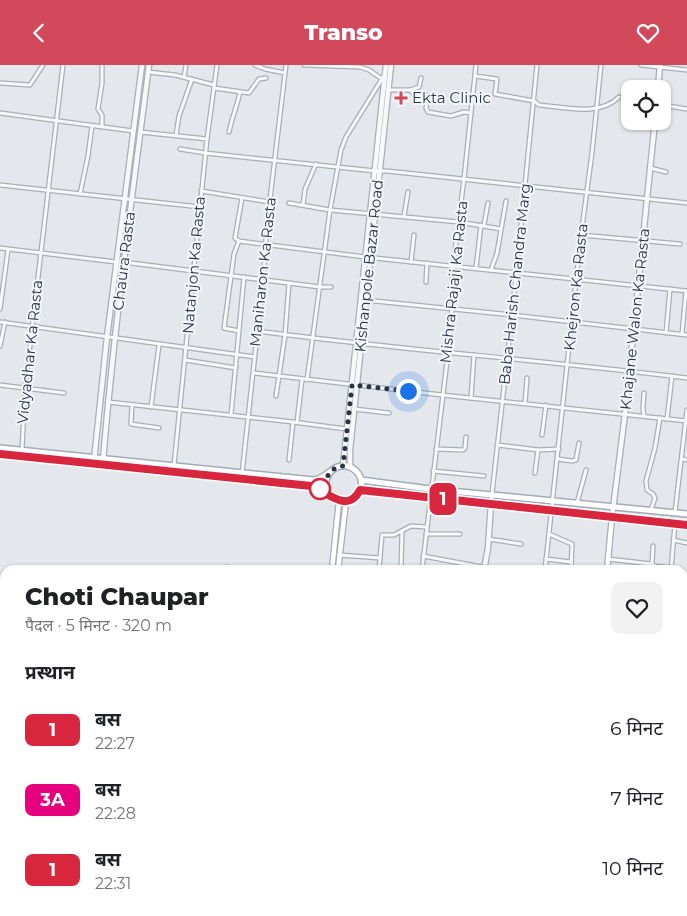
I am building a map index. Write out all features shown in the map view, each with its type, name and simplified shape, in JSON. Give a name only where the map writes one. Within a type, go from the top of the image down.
[{"type":"main road","points":[[0,448],[21,453],[311,486],[328,493],[339,501],[353,499],[360,490],[361,481],[358,473],[350,467],[343,466],[338,466],[316,480],[174,465],[103,461]]},
{"type":"main road","points":[[0,454],[21,453]]},
{"type":"main road","points":[[328,493],[325,482],[330,472]]},
{"type":"main road","points":[[361,481],[687,514]]},
{"type":"main road","points":[[360,490],[687,525]]},
{"type":"main road","points":[[333,565],[339,501]]},
{"type":"main road","points":[[338,565],[346,501]]},
{"type":"main road","points":[[608,565],[612,517]]},
{"type":"street","points":[[0,83],[30,85],[43,65]]},
{"type":"street","name":"Vidyadhar Ka Rasta","points":[[21,453],[25,388],[63,65]]},
{"type":"street","points":[[102,65],[102,83],[98,109],[102,115],[102,127]]},
{"type":"street","name":"Chaura Rasta","points":[[94,460],[116,262],[142,65]]},
{"type":"street","name":"Chaura Rasta","points":[[103,461],[107,402],[149,65]]},
{"type":"street","points":[[184,77],[186,65]]},
{"type":"street","name":"Natanjon Ka Rasta","points":[[174,465],[206,139],[217,65]]},
{"type":"street","points":[[255,65],[286,73]]},
{"type":"street","name":"Maniharon Ka Rasta","points":[[241,479],[286,65]]},
{"type":"street","points":[[305,65],[360,67],[369,70],[382,79]]},
{"type":"street","points":[[377,171],[386,65]]},
{"type":"street","name":"Kishanpole Bazar Road","points":[[354,385],[371,257],[377,171],[391,65]]},
{"type":"street","name":"Mishra Rajaji Ka Rasta","points":[[422,565],[430,489],[448,353],[453,266],[476,65]]},
{"type":"street","name":"Baba Harish Chandra Marg","points":[[491,503],[526,186],[537,65]]},
{"type":"street","name":"Khejron Ka Rasta","points":[[545,565],[601,65]]},
{"type":"street","points":[[641,65],[687,70]]},
{"type":"street","points":[[659,80],[660,66]]},
{"type":"street","points":[[148,72],[184,77],[240,92],[252,92],[259,79],[266,78]]},
{"type":"street","points":[[307,380],[337,166],[346,137],[385,74]]},
{"type":"street","points":[[475,76],[497,79],[495,94],[534,101],[540,105],[596,110],[612,104],[619,97]]},
{"type":"street","points":[[388,90],[410,90],[418,87],[420,78]]},
{"type":"street","points":[[176,135],[179,116],[192,79]]},
{"type":"street","points":[[410,90],[414,94],[428,96],[426,108],[428,111],[451,116],[464,112],[471,113]]},
{"type":"street","points":[[229,132],[240,92]]},
{"type":"street","points":[[671,106],[687,109]]},
{"type":"street","points":[[0,113],[133,131]]},
{"type":"street","points":[[80,194],[92,126]]},
{"type":"street","name":"Khajane Walon Ka Rasta","points":[[612,517],[630,371],[654,130]]},
{"type":"street","points":[[140,131],[206,139]]},
{"type":"street","points":[[180,149],[275,161],[687,203]]},
{"type":"street","points":[[303,205],[305,189],[316,164]]},
{"type":"street","points":[[650,167],[666,172]]},
{"type":"street","points":[[0,185],[200,207]]},
{"type":"street","points":[[202,191],[270,202]]},
{"type":"street","points":[[404,216],[408,192]]},
{"type":"street","points":[[239,241],[236,237],[242,198]]},
{"type":"street","points":[[492,270],[497,253],[506,201]]},
{"type":"street","points":[[289,203],[330,210],[459,222],[501,229]]},
{"type":"street","points":[[476,268],[482,225],[488,203]]},
{"type":"street","points":[[373,213],[365,257],[364,300],[687,335]]},
{"type":"street","points":[[411,262],[414,235]]},
{"type":"street","points":[[581,235],[680,244]]},
{"type":"street","points":[[239,241],[365,257],[686,291],[682,334]]},
{"type":"street","points":[[239,241],[234,254],[224,328],[239,331]]},
{"type":"street","points":[[0,248],[116,262]]},
{"type":"street","points":[[0,309],[8,250]]},
{"type":"street","points":[[124,262],[331,287]]},
{"type":"street","points":[[426,282],[427,263]]},
{"type":"street","points":[[231,415],[244,277]]},
{"type":"street","points":[[276,396],[285,335],[289,283]]},
{"type":"street","points":[[666,333],[670,289]]},
{"type":"street","points":[[0,322],[255,357]]},
{"type":"street","points":[[0,346],[5,322]]},
{"type":"street","points":[[256,331],[687,378]]},
{"type":"street","points":[[150,407],[159,345]]},
{"type":"street","points":[[471,398],[474,355]]},
{"type":"street","points":[[185,361],[236,368]]},
{"type":"street","points":[[254,373],[302,380],[686,421]]},
{"type":"street","points":[[667,419],[672,376]]},
{"type":"street","points":[[524,403],[526,378]]},
{"type":"street","points":[[289,460],[302,380]]},
{"type":"street","points":[[0,385],[64,393]]},
{"type":"street","points":[[350,467],[354,385]]},
{"type":"street","points":[[343,466],[346,429],[354,385]]},
{"type":"street","points":[[644,393],[642,408],[644,416]]},
{"type":"street","points":[[107,402],[346,429]]},
{"type":"street","points":[[132,405],[131,424],[158,428]]},
{"type":"street","points":[[542,435],[546,405]]},
{"type":"street","points":[[354,409],[389,413]]},
{"type":"street","points":[[676,513],[687,410]]},
{"type":"street","points":[[651,510],[655,498],[653,494],[646,490],[646,481],[660,418]]},
{"type":"street","points":[[436,449],[463,451],[466,437]]},
{"type":"street","points":[[558,459],[576,460],[579,443]]},
{"type":"street","points":[[497,445],[538,450],[559,449]]},
{"type":"street","points":[[535,473],[538,450]]},
{"type":"street","points":[[682,459],[687,460]]},
{"type":"street","points":[[577,503],[586,470]]},
{"type":"street","points":[[433,471],[484,476]]},
{"type":"street","points":[[485,565],[491,503]]},
{"type":"street","points":[[671,565],[675,524]]},
{"type":"street","points":[[379,565],[382,535],[394,535],[411,526],[426,527]]},
{"type":"street","points":[[401,565],[402,531]]},
{"type":"street","points":[[426,534],[460,534]]},
{"type":"street","points":[[549,534],[572,544],[571,565]]},
{"type":"street","points":[[488,539],[521,544]]},
{"type":"street","points":[[673,540],[687,543]]},
{"type":"street","points":[[608,559],[652,564],[653,546]]},
{"type":"street","points":[[339,555],[380,558]]},
{"type":"street","points":[[423,556],[467,565]]},
{"type":"street","points":[[546,559],[571,562]]},
{"type":"bus line","name":"1","points":[[0,454],[311,486],[328,493],[339,501],[353,499],[360,490],[687,525]]},
{"type":"place","name":"Ekta Clinic","points":[[401,98]]},
{"type":"route","points":[[320,489],[328,493],[325,482],[327,477],[333,469],[343,466],[352,385],[408,391]]}]
